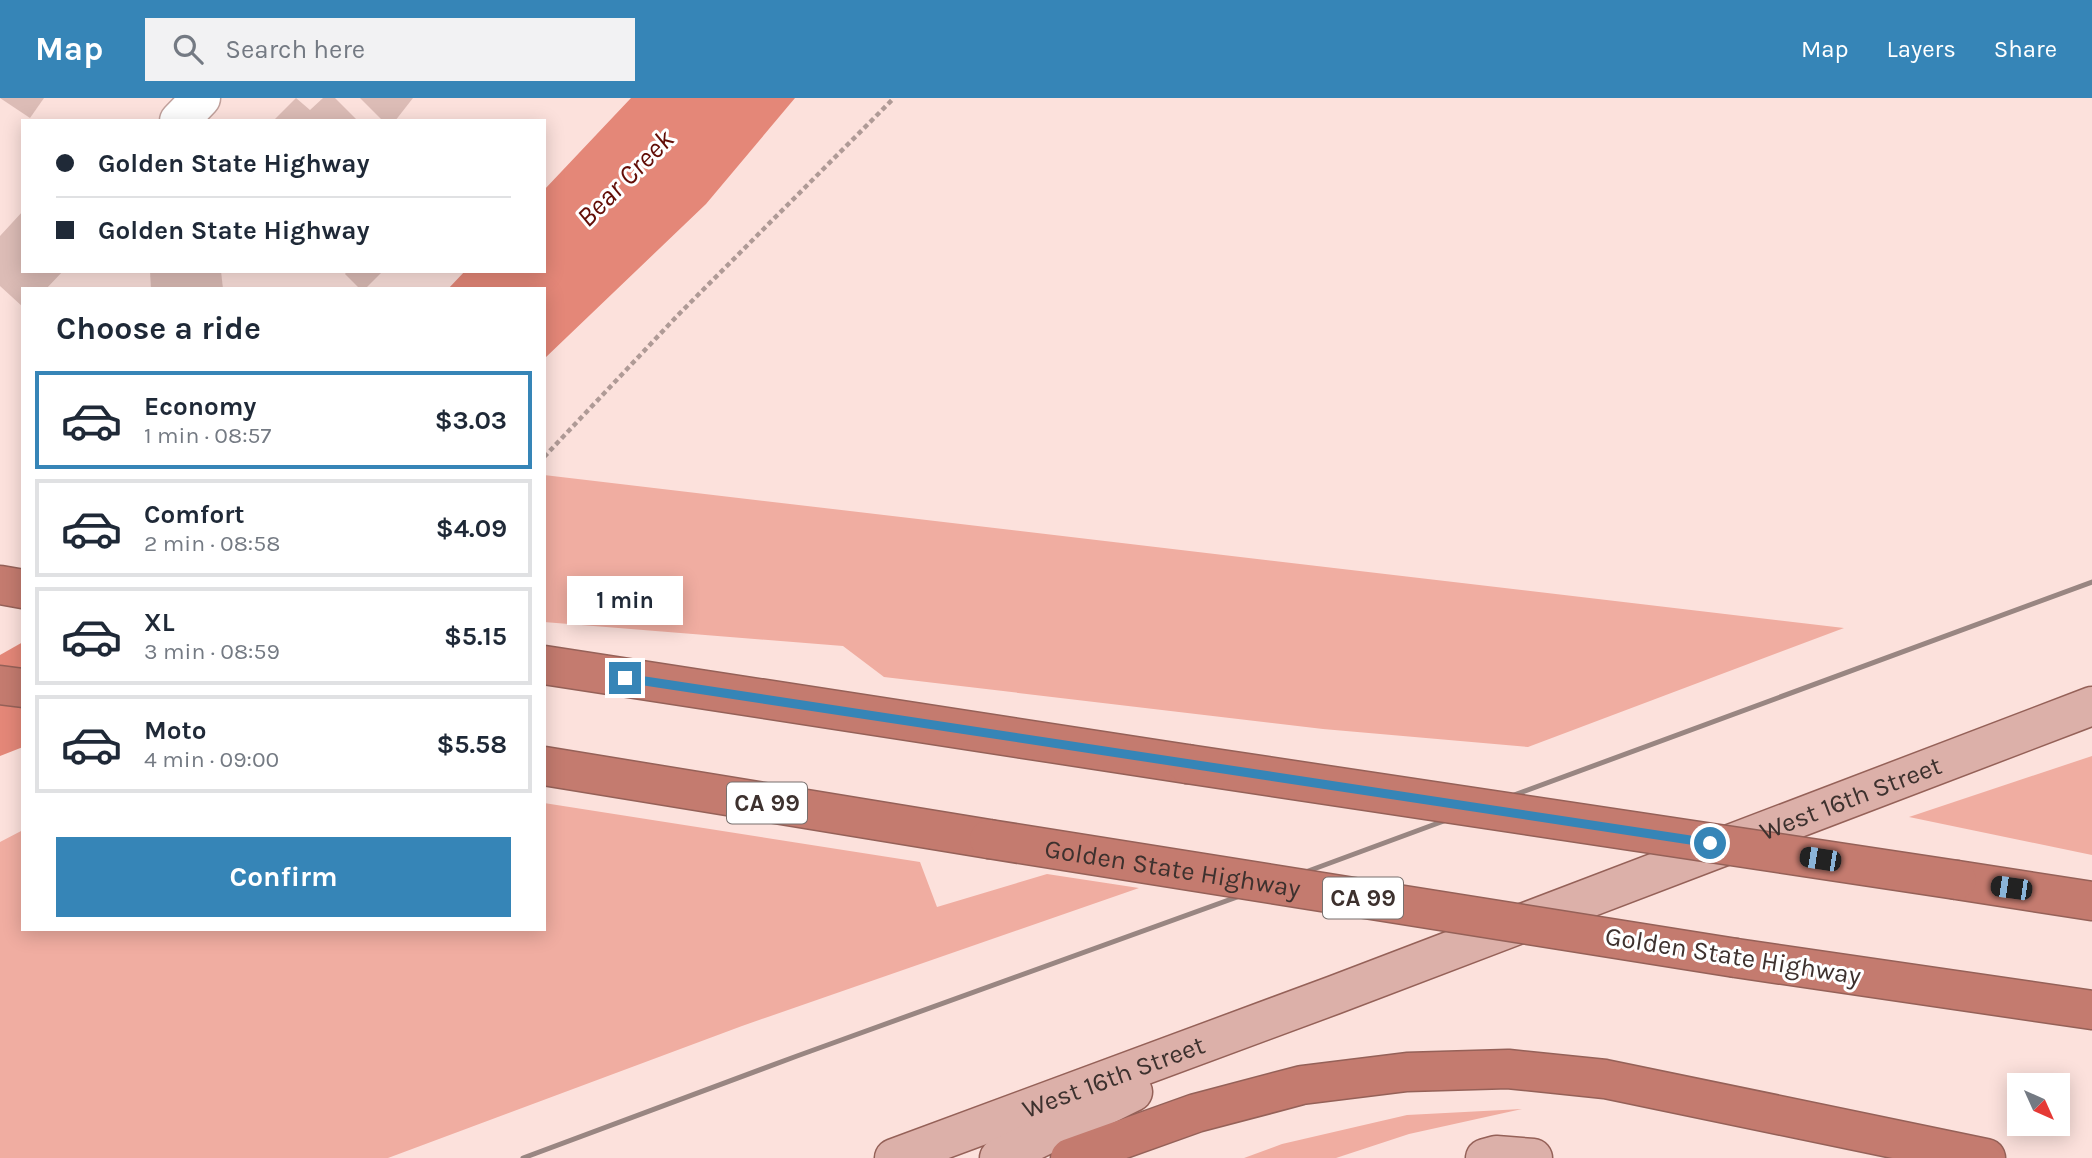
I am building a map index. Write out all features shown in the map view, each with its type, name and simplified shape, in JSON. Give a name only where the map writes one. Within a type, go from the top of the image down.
[{"type":"highway","points":[[0,585],[21,589]]},
{"type":"highway","points":[[546,666],[2092,901]]},
{"type":"highway","points":[[0,685],[21,688]]},
{"type":"highway","name":"Golden State Highway","points":[[546,766],[1736,958],[2092,1010]]},
{"type":"highway","points":[[1070,1158],[1196,1113],[1302,1085],[1407,1072],[1508,1069],[1605,1079],[1986,1158]]},
{"type":"main road","name":"West 16th Street","points":[[894,1158],[1334,995],[2092,706]]},
{"type":"main road","name":"West 16th Street","points":[[999,1158],[1334,995]]},
{"type":"main road","points":[[1485,1158],[1533,1158]]},
{"type":"street","points":[[181,119],[201,98]]},
{"type":"path","points":[[546,455],[678,315],[894,98]]},
{"type":"shaded area","points":[[546,475],[1844,628],[1528,747],[1323,729],[884,677],[843,646],[546,622]]},
{"type":"shaded area","points":[[2092,756],[2092,855],[1909,817]]},
{"type":"shaded area","points":[[546,803],[920,862],[937,907],[1047,874],[1139,888],[742,1026],[388,1158],[0,1158],[0,842],[21,831],[21,931],[546,931]]},
{"type":"shaded area","points":[[1522,1109],[1409,1134],[1336,1158],[1244,1158],[1282,1144],[1407,1115]]},
{"type":"water","name":"Bear Creek","points":[[631,98],[795,98],[706,204],[546,357],[546,287],[450,287],[463,273],[546,273],[546,188]]},
{"type":"water","points":[[21,643],[21,748],[0,756],[0,655]]},
{"type":"building","points":[[0,98],[44,98],[30,118]]},
{"type":"building","points":[[296,98],[310,110],[323,98],[335,98],[356,119],[275,119]]},
{"type":"building","points":[[360,98],[413,98],[397,119],[381,119]]},
{"type":"building","points":[[21,213],[21,273],[61,273],[48,287],[21,287],[21,305],[0,286],[0,236]]},
{"type":"building","points":[[150,273],[221,273],[223,287],[151,287]]},
{"type":"building","points":[[381,273],[367,287],[358,287],[345,274]]},
{"type":"railway","points":[[523,1158],[2092,582]]},
{"type":"route","points":[[625,678],[1710,843]]}]
